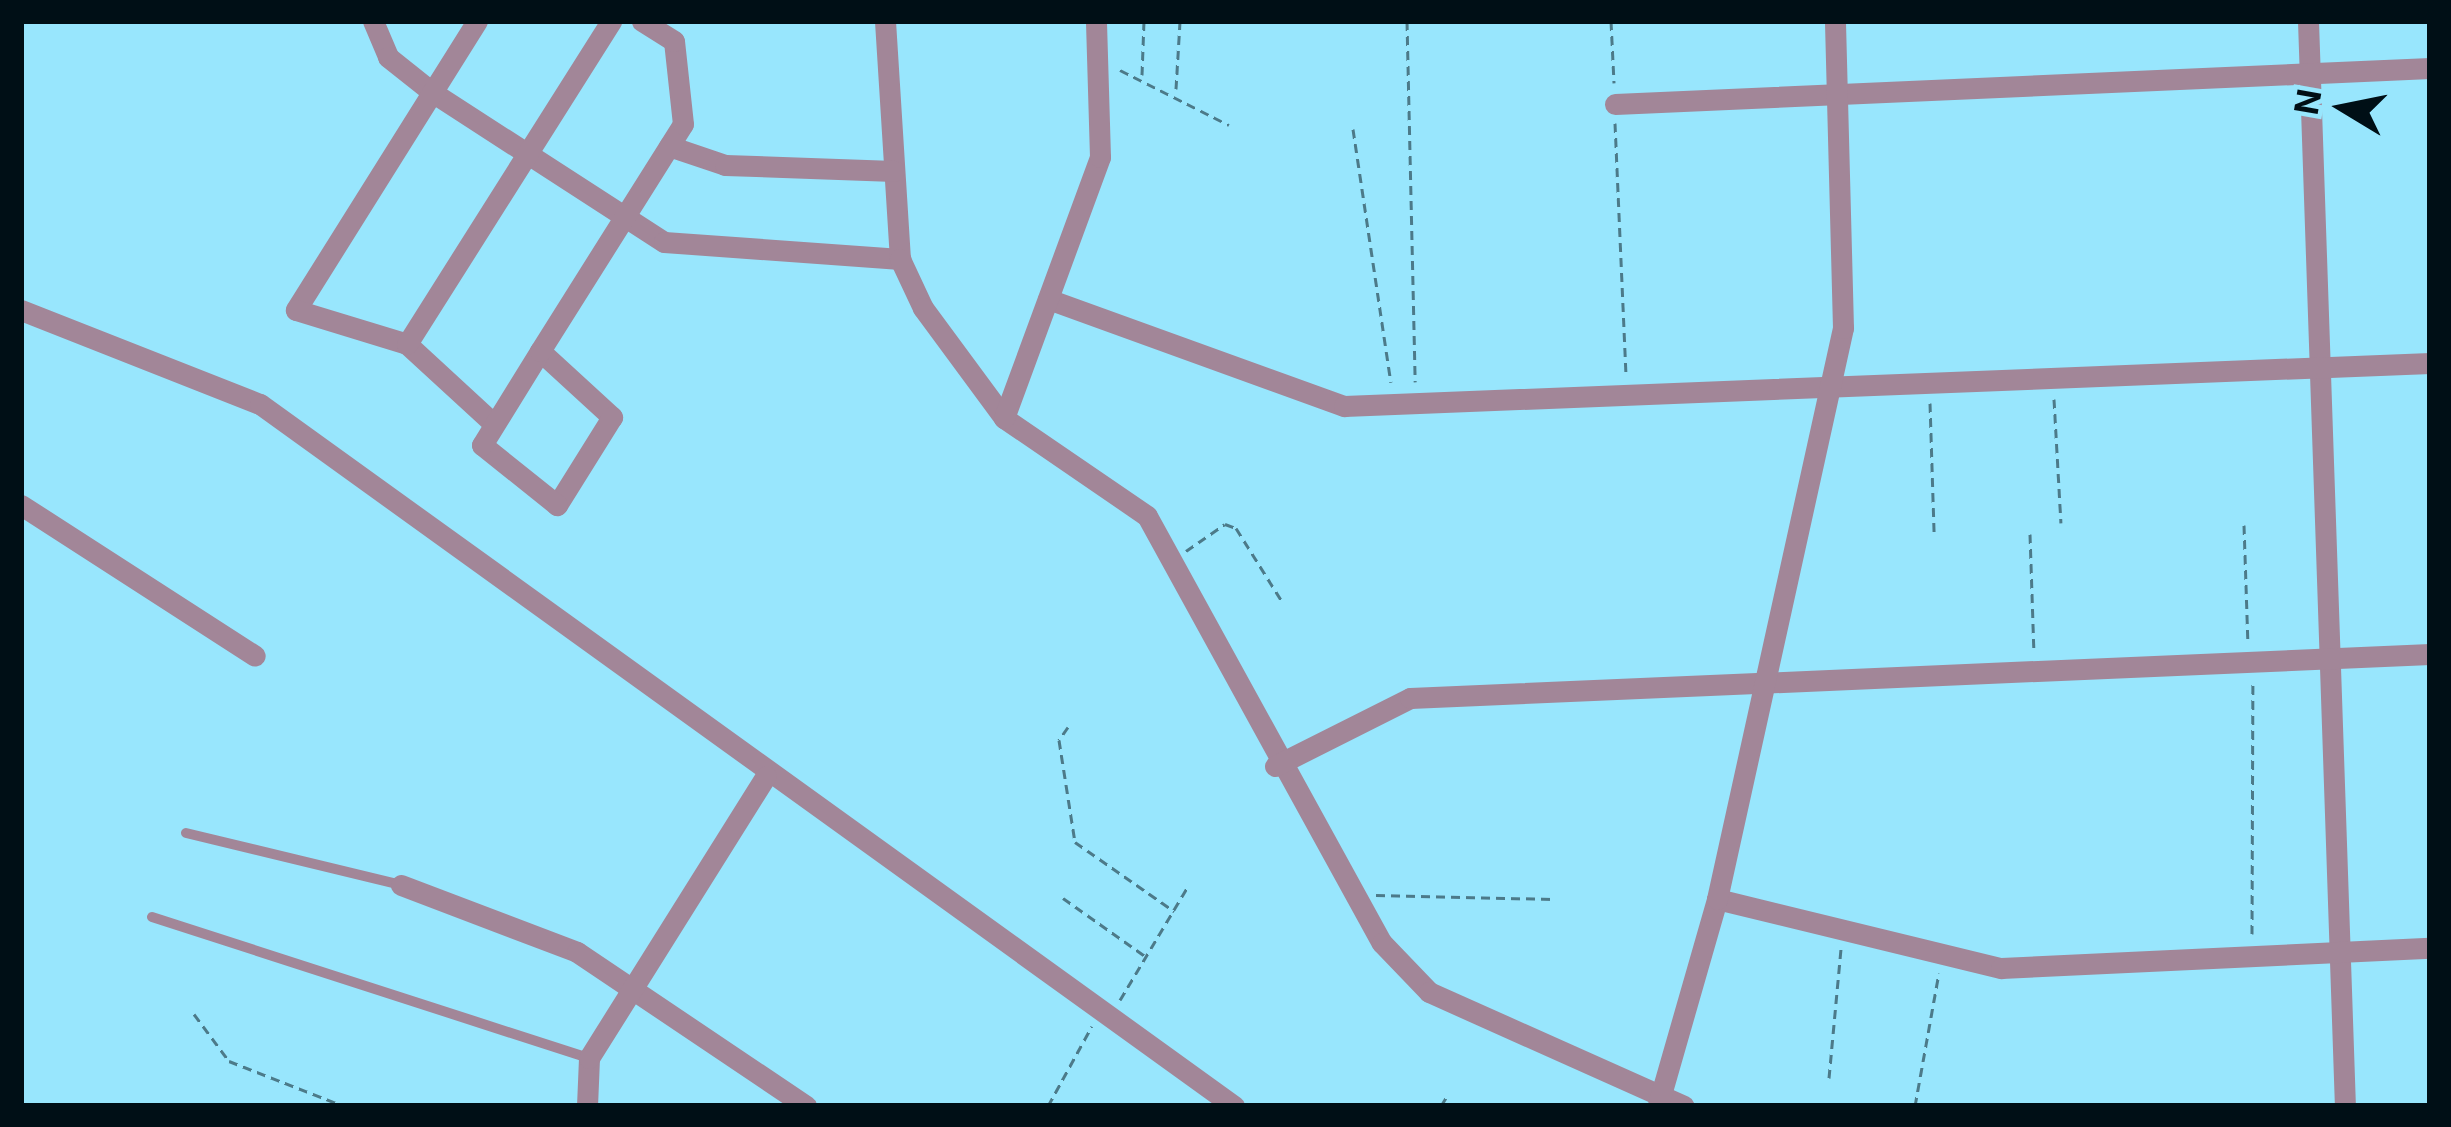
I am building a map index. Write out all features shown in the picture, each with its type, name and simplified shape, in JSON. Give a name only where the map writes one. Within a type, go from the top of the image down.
[{"type":"street","points":[[374,21],[388,57],[432,92],[664,242],[900,260]]},
{"type":"street","points":[[477,21],[296,310],[406,344],[494,424]]},
{"type":"street","points":[[406,344],[611,21]]},
{"type":"street","points":[[540,350],[612,417],[557,505],[482,446],[540,350],[683,124],[674,41],[642,21]]},
{"type":"street","points":[[885,21],[900,260],[1004,418],[1138,507],[1275,766],[1358,903],[1429,992],[1668,1103],[1833,388],[1846,270],[1835,21]]},
{"type":"street","points":[[1004,418],[1100,157],[1096,21]]},
{"type":"street","points":[[2308,21],[2334,658],[2345,1106]]},
{"type":"street","points":[[1615,104],[2430,68]]},
{"type":"street","points":[[669,146],[725,166],[894,171]]},
{"type":"street","points":[[1048,299],[1284,389],[1392,404],[2430,363]]},
{"type":"street","points":[[21,310],[260,404],[766,776],[1234,1106]]},
{"type":"street","points":[[21,506],[255,656]]},
{"type":"street","points":[[1275,766],[1410,698],[2430,654]]},
{"type":"street","points":[[587,1106],[590,1058],[766,776]]},
{"type":"street","points":[[401,886],[577,952],[806,1106]]},
{"type":"street","points":[[1717,898],[2001,968],[2430,948]]},
{"type":"lane","points":[[186,833],[401,886]]},
{"type":"lane","points":[[152,917],[590,1058]]},
{"type":"path","points":[[1142,77],[1144,21]]},
{"type":"path","points":[[1177,89],[1180,21]]},
{"type":"path","points":[[1407,21],[1416,403]]},
{"type":"path","points":[[1611,21],[1626,397]]},
{"type":"path","points":[[1100,65],[1177,89],[1229,125]]},
{"type":"path","points":[[1353,129],[1392,404]]},
{"type":"path","points":[[2053,379],[2061,523]]},
{"type":"path","points":[[1929,385],[1934,532]]},
{"type":"path","points":[[1171,563],[1231,525],[1283,603]]},
{"type":"path","points":[[2244,525],[2252,663],[2245,702],[2253,942]]},
{"type":"path","points":[[2030,534],[2032,673]]},
{"type":"path","points":[[1068,727],[1059,740],[1075,842],[1174,911]]},
{"type":"path","points":[[1048,1106],[1187,888]]},
{"type":"path","points":[[1358,903],[1424,890],[1553,899]]},
{"type":"path","points":[[1063,898],[1146,957]]},
{"type":"path","points":[[1829,1078],[1845,930]]},
{"type":"path","points":[[1915,1106],[1942,954]]},
{"type":"path","points":[[194,1014],[229,1061],[344,1106]]},
{"type":"path","points":[[1441,1106],[1447,1096]]}]
